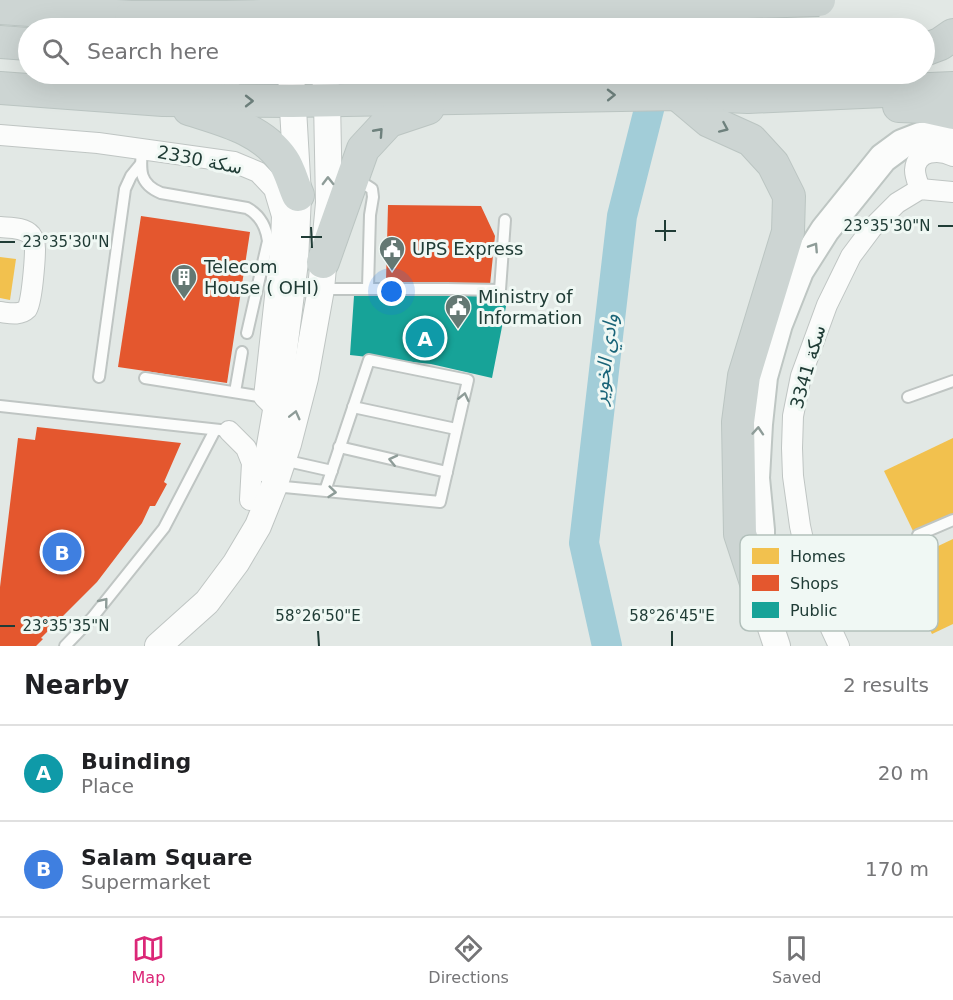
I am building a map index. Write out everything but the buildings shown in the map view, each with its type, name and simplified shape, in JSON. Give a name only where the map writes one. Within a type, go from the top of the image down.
[{"type":"main road","points":[[194,0],[198,18]]},
{"type":"main road","points":[[265,0],[279,14],[304,16]]},
{"type":"main road","points":[[336,18],[360,0]]},
{"type":"main road","points":[[445,18],[459,0]]},
{"type":"main road","points":[[0,8],[131,17],[226,17],[819,0]]},
{"type":"main road","points":[[935,33],[953,33]]},
{"type":"main road","points":[[935,46],[953,33]]},
{"type":"main road","points":[[0,42],[18,43]]},
{"type":"main road","points":[[935,58],[953,51]]},
{"type":"main road","points":[[1,89],[38,84]]},
{"type":"main road","points":[[57,92],[135,84]]},
{"type":"main road","points":[[392,84],[454,86],[528,97],[671,94],[926,107],[953,113]]},
{"type":"main road","points":[[671,94],[757,84]]},
{"type":"main road","points":[[1,89],[163,100],[291,87],[454,86]]},
{"type":"main road","points":[[322,275],[363,149],[389,120],[454,86]]},
{"type":"main road","points":[[748,97],[953,88]]},
{"type":"main road","points":[[671,94],[709,121],[751,140],[773,164],[789,196],[788,232],[744,376],[738,422],[740,535]]},
{"type":"main road","points":[[163,100],[237,125],[269,143],[284,162],[298,195]]},
{"type":"main road","points":[[760,535],[755,477],[763,377],[778,324],[799,271],[825,230],[883,158],[902,144],[920,137],[940,134],[953,137]]},
{"type":"street","points":[[160,644],[219,562],[232,540],[269,452],[272,436],[270,403],[274,364],[295,262],[298,195],[291,87]]},
{"type":"street","points":[[160,644],[207,602],[237,562],[258,526],[288,444],[304,378],[322,275],[329,203],[326,87]]},
{"type":"street","name":"سكة 2330","points":[[0,135],[98,143],[141,157],[234,162],[258,172],[274,189],[282,216],[272,316],[274,364]]},
{"type":"street","points":[[953,156],[945,152],[929,152],[919,159],[915,168],[920,189],[953,192]]},
{"type":"street","name":"سكة 3341","points":[[802,535],[793,476],[793,416],[801,376],[827,305],[852,256],[872,228],[897,203],[920,189]]},
{"type":"street","points":[[0,227],[28,232],[34,240],[35,250],[27,309],[18,314],[0,312]]},
{"type":"street","points":[[222,431],[272,436]]},
{"type":"street","points":[[222,431],[246,448],[252,463],[250,500]]},
{"type":"street","points":[[772,631],[777,646]]},
{"type":"street","name":"سكة 3341","points":[[832,631],[839,646]]},
{"type":"lane","points":[[141,157],[144,180],[154,190],[247,208],[262,221],[266,228],[268,241],[247,333]]},
{"type":"lane","points":[[99,377],[124,189],[141,157]]},
{"type":"lane","points":[[354,177],[372,189],[368,288]]},
{"type":"lane","points":[[322,275],[368,288],[500,290],[504,220]]},
{"type":"lane","points":[[251,311],[272,316]]},
{"type":"lane","points":[[235,392],[242,352]]},
{"type":"lane","points":[[274,486],[325,491],[440,502],[468,380],[369,360],[325,491]]},
{"type":"lane","points":[[145,378],[235,392],[270,403]]},
{"type":"lane","points":[[908,397],[953,381]]},
{"type":"lane","points":[[0,415],[0,406],[222,431],[164,528],[92,618],[65,646]]},
{"type":"lane","points":[[353,407],[456,429]]},
{"type":"lane","points":[[339,447],[447,472]]},
{"type":"lane","points":[[283,460],[332,471]]},
{"type":"lane","points":[[920,535],[953,520]]},
{"type":"waterway","name":"وادي الخوير","points":[[672,18],[677,0]]},
{"type":"waterway","name":"وادي الخوير","points":[[607,646],[584,543],[622,216],[655,84]]},
{"type":"place","name":"UPS Express","points":[[392,272]]},
{"type":"place","name":"Telecom House ( OHI)","points":[[184,300]]},
{"type":"place","name":"Ministry of Information","points":[[458,330]]},
{"type":"place","name":"Buinding","points":[[425,338]]},
{"type":"place","name":"Salam Square","points":[[62,552]]}]
